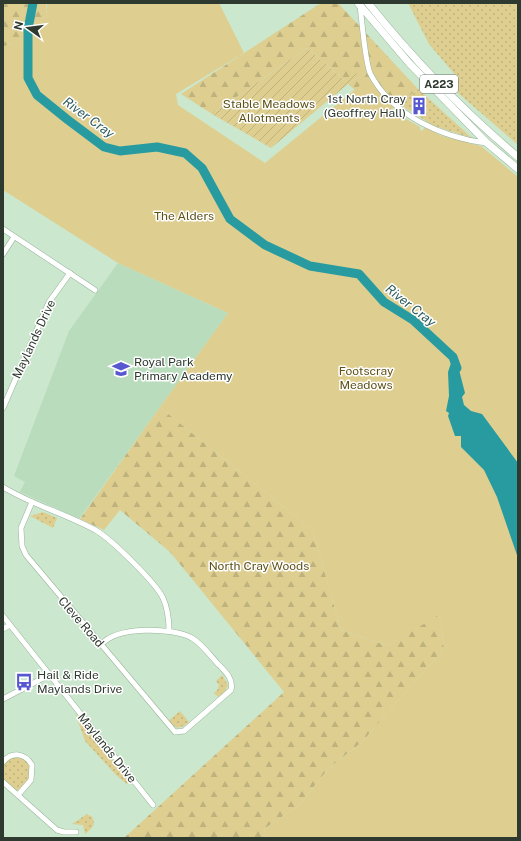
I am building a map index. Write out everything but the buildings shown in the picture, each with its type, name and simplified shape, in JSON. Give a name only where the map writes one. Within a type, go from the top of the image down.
[{"type":"main road","name":"A223","points":[[368,3],[422,65],[466,111],[518,157]]},
{"type":"main road","name":"A223","points":[[359,4],[410,63],[487,143],[518,169]]},
{"type":"street","points":[[359,4],[370,72],[379,88],[410,116],[424,124],[464,139],[487,143]]},
{"type":"street","points":[[3,229],[95,290]]},
{"type":"street","points":[[3,254],[14,237]]},
{"type":"street","name":"Maylands Drive","points":[[3,406],[49,302],[70,273]]},
{"type":"street","points":[[3,487],[32,502],[97,531],[110,541],[157,588],[167,608],[169,631],[122,633],[106,639],[101,645]]},
{"type":"street","name":"Cleve Road","points":[[32,502],[21,528],[22,546],[26,555],[175,732],[184,732],[224,698],[232,686],[227,673],[198,643],[188,636],[169,631]]},
{"type":"street","name":"Maylands Drive","points":[[3,616],[153,805]]},
{"type":"street","points":[[3,629],[10,625]]},
{"type":"street","points":[[3,699],[49,675]]},
{"type":"street","points":[[3,762],[11,755],[19,754],[27,759],[32,765],[31,780],[18,795]]},
{"type":"street","points":[[3,782],[57,830],[64,832],[76,832]]},
{"type":"shaded area","name":"Royal Park Primary Academy","points":[[118,263],[228,313],[79,519],[20,492],[25,482],[14,476],[69,331]]},
{"type":"green space","points":[[3,3],[46,3],[47,15],[27,36],[3,47]]},
{"type":"green space","name":"Footscray Meadows","points":[[47,3],[219,3],[244,53],[176,94],[178,105],[265,163],[369,78],[396,113],[420,127],[420,130],[422,131],[425,127],[442,136],[481,146],[518,177],[518,838],[266,838],[264,829],[298,806],[329,768],[362,742],[444,649],[440,614],[388,646],[341,630],[313,531],[160,407],[228,313],[118,263],[3,190],[3,47],[27,36],[47,15]]},
{"type":"green space","points":[[321,3],[338,3],[418,89],[384,115],[348,84],[366,73],[344,80],[307,48],[212,114],[181,94]]},
{"type":"green space","points":[[408,3],[518,3],[518,145],[450,86],[457,77],[429,44]]},
{"type":"green space","name":"Stable Meadows Allotments","points":[[307,48],[344,80],[365,69],[366,73],[348,84],[271,148],[212,114]]},
{"type":"green space","points":[[418,89],[472,138],[434,126],[399,104]]},
{"type":"green space","name":"North Cray Woods","points":[[160,407],[313,531],[341,630],[388,646],[440,613],[444,649],[362,742],[329,768],[298,806],[264,829],[266,838],[124,838],[284,692],[170,552],[120,510],[104,530],[80,519]]},
{"type":"green space","points":[[43,512],[57,518],[53,528],[30,516]]},
{"type":"green space","points":[[222,675],[228,685],[225,691],[218,697],[214,693],[218,689],[219,685],[216,681]]},
{"type":"green space","points":[[180,711],[189,722],[184,726],[177,728],[168,721]]},
{"type":"green space","points":[[75,713],[126,776],[128,785],[116,775],[85,741]]},
{"type":"green space","points":[[17,756],[25,760],[31,767],[30,778],[17,791],[3,780],[3,765],[10,757]]},
{"type":"green space","points":[[87,814],[92,817],[94,825],[85,834],[83,825],[72,824]]},
{"type":"water","points":[[453,357],[457,362],[465,393],[462,397],[464,405],[471,411],[482,414],[518,463],[518,558],[497,497],[484,470],[461,447],[461,436],[455,436],[448,416],[449,413],[446,411],[449,396],[448,372]]},
{"type":"waterway","name":"River Cray","points":[[33,3],[28,29],[28,78],[37,95],[104,147],[120,151],[157,147],[185,153],[202,168],[230,219],[265,245],[310,266],[359,274],[384,302],[413,320],[453,357],[457,368]]},
{"type":"place","name":"1st North Cray (Geoffrey Hall)","points":[[419,106]]},
{"type":"place","name":"Royal Park Primary Academy","points":[[121,369]]},
{"type":"place","name":"Hail & Ride Maylands Drive","points":[[24,682]]},
{"type":"park label","name":"The Alders","points":[[184,216]]}]
